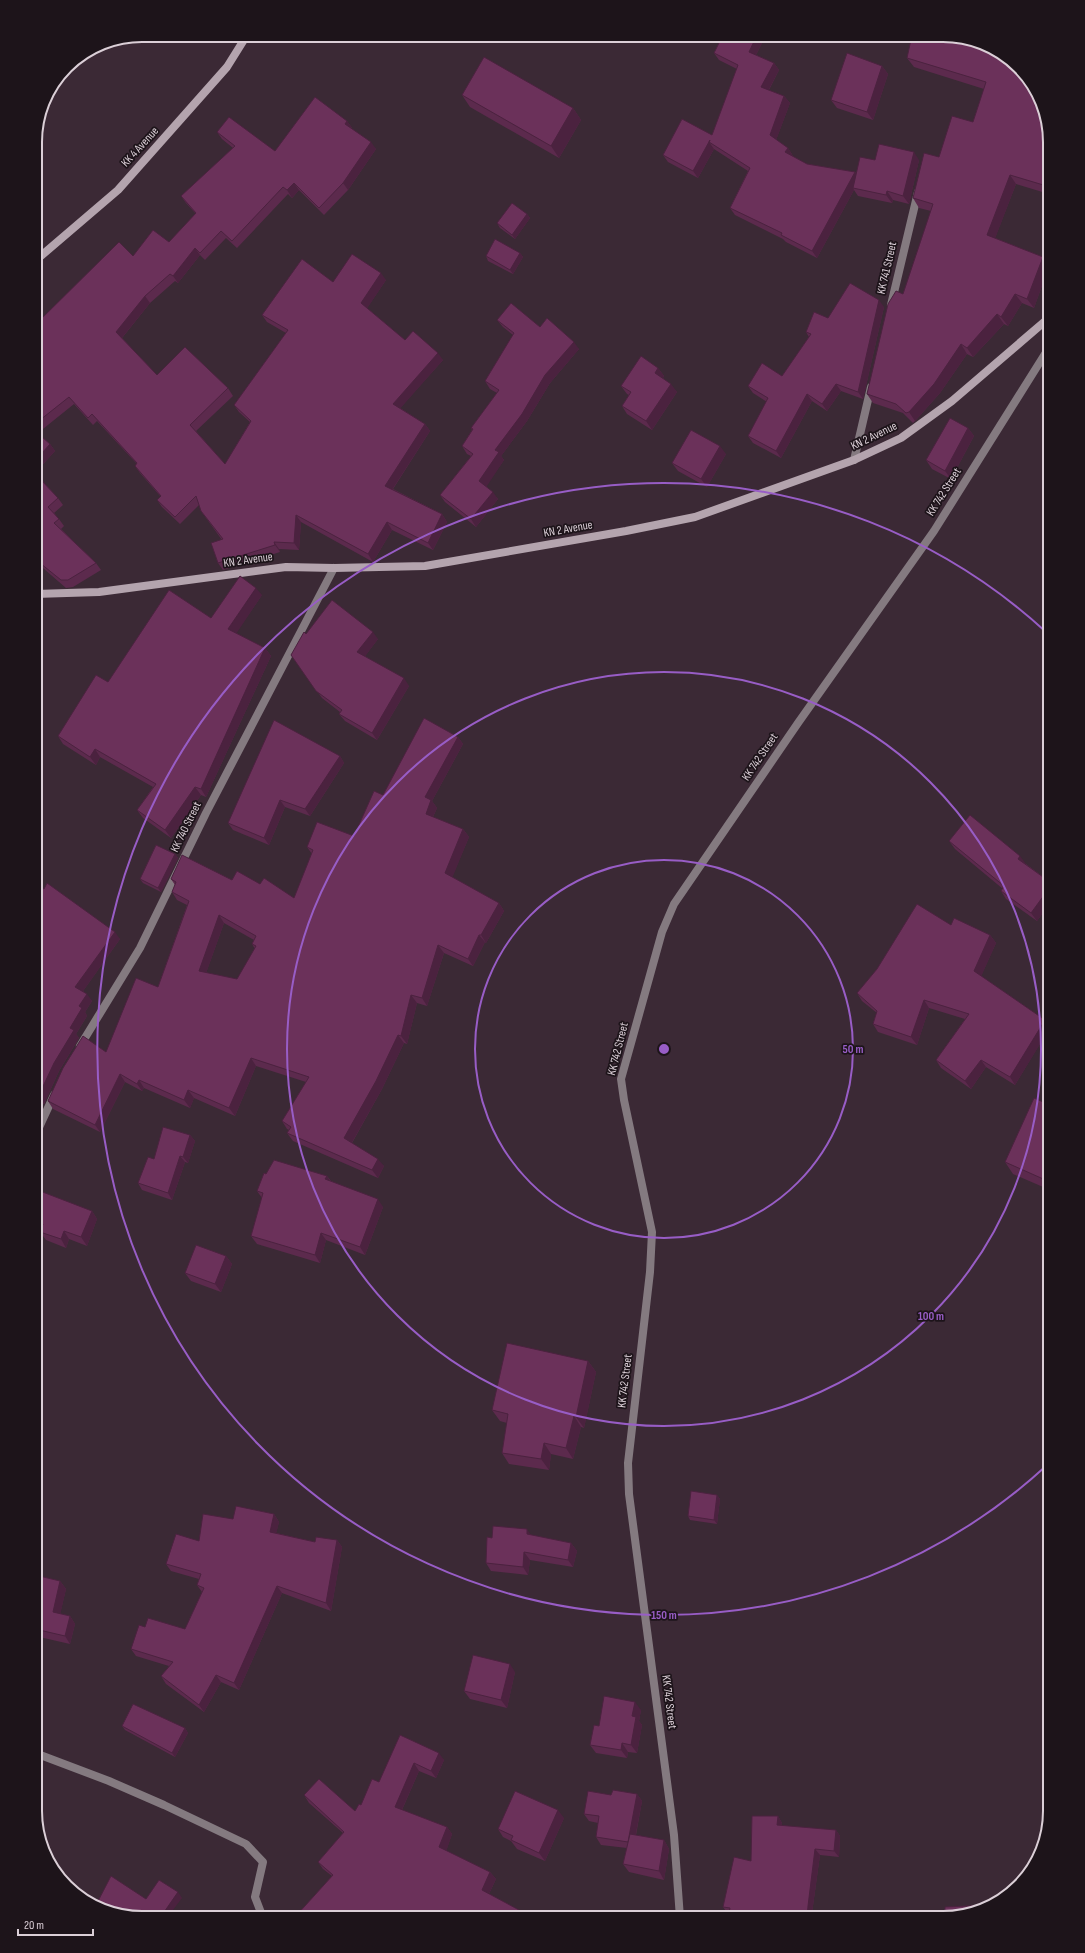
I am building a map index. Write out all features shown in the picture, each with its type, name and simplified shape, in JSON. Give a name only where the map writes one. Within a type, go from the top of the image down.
[{"type":"street","name":"KK 4 Avenue","points":[[42,256],[118,190],[228,67],[243,42]]},
{"type":"street","name":"KK 741 Street","points":[[889,314],[920,183]]},
{"type":"street","name":"KN 2 Avenue","points":[[42,594],[99,592],[286,567],[334,568],[425,566],[626,531],[695,517],[854,460],[901,438],[952,401],[1043,323]]},
{"type":"street","name":"KK 742 Street","points":[[679,1911],[674,1835],[629,1494],[628,1463],[650,1272],[652,1232],[624,1100],[621,1079],[662,932],[674,904],[798,723],[934,531],[1043,357]]},
{"type":"street","points":[[854,460],[874,375]]},
{"type":"street","name":"KK 740 Street","points":[[76,1053],[140,948],[206,813],[334,568]]},
{"type":"street","points":[[42,1121],[58,1086]]},
{"type":"street","points":[[42,1756],[164,1805],[246,1844],[263,1862],[255,1897],[260,1911]]},
{"type":"building","points":[[720,42],[754,42],[749,52],[774,63],[761,87],[784,96],[770,135],[788,148],[785,152],[807,164],[855,172],[812,251],[781,235],[782,233],[730,208],[750,168],[709,142],[710,140],[693,171],[663,155],[682,119],[712,135],[738,65],[714,53]]},
{"type":"building","points":[[910,42],[949,42],[975,47],[999,59],[1014,71],[1030,92],[1040,116],[1042,129],[1043,185],[1010,175],[987,235],[1043,257],[1027,299],[1015,294],[1001,317],[997,314],[967,348],[961,344],[934,384],[909,412],[906,413],[896,404],[867,394],[888,304],[896,291],[903,294],[933,204],[913,198],[924,153],[939,157],[952,116],[973,122],[986,82],[907,58]]},
{"type":"building","points":[[847,53],[882,66],[867,112],[831,100]]},
{"type":"building","points":[[484,57],[573,108],[551,146],[462,95]]},
{"type":"building","points":[[315,97],[347,121],[345,124],[371,142],[343,183],[319,208],[294,183],[287,190],[283,187],[232,241],[221,231],[200,253],[195,248],[173,276],[170,274],[145,296],[116,332],[157,375],[185,347],[228,388],[190,425],[225,464],[251,421],[234,405],[288,330],[262,315],[302,259],[333,282],[352,254],[381,273],[361,303],[405,340],[413,331],[438,353],[393,404],[425,424],[385,486],[442,514],[428,543],[387,522],[368,554],[296,515],[294,543],[274,542],[275,545],[218,563],[211,543],[223,539],[201,511],[196,496],[175,517],[157,500],[161,496],[135,466],[137,463],[92,414],[88,418],[69,397],[42,418],[42,318],[119,242],[133,256],[153,230],[169,242],[196,213],[181,196],[235,146],[217,132],[229,117],[275,151]]},
{"type":"building","points":[[879,144],[914,152],[903,196],[887,191],[886,195],[853,188],[860,157],[875,160]]},
{"type":"building","points":[[512,203],[527,214],[512,235],[497,223]]},
{"type":"building","points":[[495,239],[520,253],[510,270],[486,256]]},
{"type":"building","points":[[850,283],[879,300],[858,392],[836,384],[822,404],[807,394],[776,451],[748,436],[768,398],[748,386],[762,363],[782,376],[811,334],[806,332],[814,312],[828,318]]},
{"type":"building","points":[[511,303],[540,327],[547,318],[574,342],[545,375],[522,414],[495,450],[499,452],[479,481],[493,492],[471,519],[440,495],[473,454],[462,446],[473,429],[471,428],[499,390],[485,381],[514,333],[497,320]]},
{"type":"building","points":[[641,356],[658,368],[655,373],[671,384],[646,421],[622,406],[631,392],[621,386]]},
{"type":"building","points":[[950,418],[968,428],[945,471],[926,460]]},
{"type":"building","points":[[691,430],[720,446],[701,479],[672,463]]},
{"type":"building","points":[[42,437],[50,444],[42,453]]},
{"type":"building","points":[[42,481],[58,498],[48,507],[59,519],[54,523],[96,563],[68,580],[61,580],[42,565]]},
{"type":"building","points":[[240,576],[256,588],[228,629],[265,648],[201,789],[195,787],[165,830],[137,810],[156,784],[95,749],[90,757],[58,736],[96,675],[108,682],[169,590],[211,618]]},
{"type":"building","points":[[332,600],[373,632],[357,652],[404,678],[372,733],[339,714],[342,710],[316,691],[291,655],[304,632],[306,634]]},
{"type":"building","points":[[424,718],[458,737],[425,797],[431,800],[426,814],[463,829],[445,873],[499,903],[481,935],[479,935],[468,959],[438,945],[422,998],[411,995],[401,1036],[398,1035],[376,1081],[344,1138],[378,1159],[372,1170],[287,1133],[291,1127],[282,1121],[309,1077],[251,1058],[229,1108],[188,1090],[184,1100],[139,1080],[137,1084],[120,1074],[95,1125],[48,1101],[63,1068],[83,1036],[106,1052],[136,978],[158,987],[189,901],[172,892],[176,882],[171,879],[182,855],[232,880],[237,871],[260,884],[264,878],[294,898],[313,850],[307,847],[317,822],[354,836],[374,791],[383,795]],"holes":[[[219,915],[256,936],[252,944],[256,946],[237,979],[199,971]]]},
{"type":"building","points":[[274,720],[340,756],[305,809],[280,800],[264,838],[228,823]]},
{"type":"building","points":[[970,815],[1020,856],[1018,859],[1043,877],[1043,897],[1031,913],[1001,891],[1004,886],[949,841]]},
{"type":"building","points":[[156,845],[175,854],[158,888],[140,879]]},
{"type":"building","points":[[47,883],[115,932],[75,987],[87,994],[79,1006],[82,1008],[70,1028],[74,1030],[54,1063],[42,1088],[42,888],[44,889]]},
{"type":"building","points":[[917,904],[951,925],[954,918],[990,935],[974,971],[1043,1019],[1043,1023],[1010,1077],[981,1060],[965,1081],[936,1060],[969,1014],[924,1000],[911,1037],[873,1024],[877,1011],[857,993],[877,969]]},
{"type":"building","points":[[1034,1098],[1043,1102],[1043,1179],[1005,1162]]},
{"type":"building","points":[[163,1127],[190,1135],[183,1157],[180,1156],[168,1193],[138,1183],[148,1157],[154,1159]]},
{"type":"building","points":[[274,1160],[327,1176],[325,1179],[378,1199],[360,1247],[321,1233],[315,1255],[251,1236],[263,1193],[257,1191],[264,1173],[266,1174]]},
{"type":"building","points":[[42,1192],[92,1211],[81,1237],[64,1231],[61,1239],[42,1233]]},
{"type":"building","points":[[196,1245],[226,1256],[215,1284],[185,1273]]},
{"type":"building","points":[[507,1343],[588,1361],[576,1417],[574,1416],[566,1448],[544,1443],[541,1459],[502,1453],[508,1414],[492,1410]]},
{"type":"building","points":[[691,1491],[717,1495],[714,1520],[688,1516]]},
{"type":"building","points":[[236,1506],[274,1514],[270,1532],[315,1542],[316,1537],[337,1540],[326,1603],[277,1586],[234,1683],[216,1675],[199,1705],[161,1676],[173,1662],[131,1649],[139,1625],[145,1627],[148,1618],[185,1629],[204,1588],[197,1585],[201,1574],[166,1564],[176,1534],[199,1541],[203,1514],[233,1519]]},
{"type":"building","points":[[493,1526],[527,1529],[527,1534],[571,1543],[568,1560],[524,1552],[523,1567],[486,1563],[487,1537],[492,1538]]},
{"type":"building","points":[[42,1577],[60,1581],[53,1612],[70,1616],[65,1636],[42,1631]]},
{"type":"building","points":[[473,1655],[510,1664],[501,1700],[464,1691]]},
{"type":"building","points":[[604,1696],[635,1702],[632,1716],[636,1717],[631,1745],[622,1743],[621,1750],[590,1745],[594,1725],[599,1726]]},
{"type":"building","points":[[133,1704],[185,1728],[172,1753],[122,1726]]},
{"type":"building","points":[[400,1735],[439,1753],[431,1771],[414,1763],[395,1807],[447,1827],[439,1847],[490,1872],[482,1890],[521,1911],[300,1911],[333,1875],[318,1862],[344,1832],[304,1795],[319,1779],[355,1811],[359,1804],[361,1805],[372,1779],[379,1782]]},
{"type":"building","points":[[613,1790],[637,1794],[628,1842],[596,1837],[599,1816],[584,1814],[588,1791],[611,1795]]},
{"type":"building","points":[[515,1791],[558,1810],[539,1853],[511,1840],[513,1836],[498,1829]]},
{"type":"building","points":[[752,1816],[778,1816],[777,1825],[836,1830],[834,1851],[815,1849],[808,1911],[729,1911],[730,1908],[723,1907],[734,1857],[751,1861]]},
{"type":"building","points":[[630,1834],[664,1840],[659,1871],[623,1864]]},
{"type":"building","points":[[111,1876],[146,1899],[159,1880],[178,1892],[165,1911],[136,1911],[110,1906],[98,1901]]},
{"type":"building","points":[[976,1906],[949,1911],[945,1911],[945,1907]]}]
